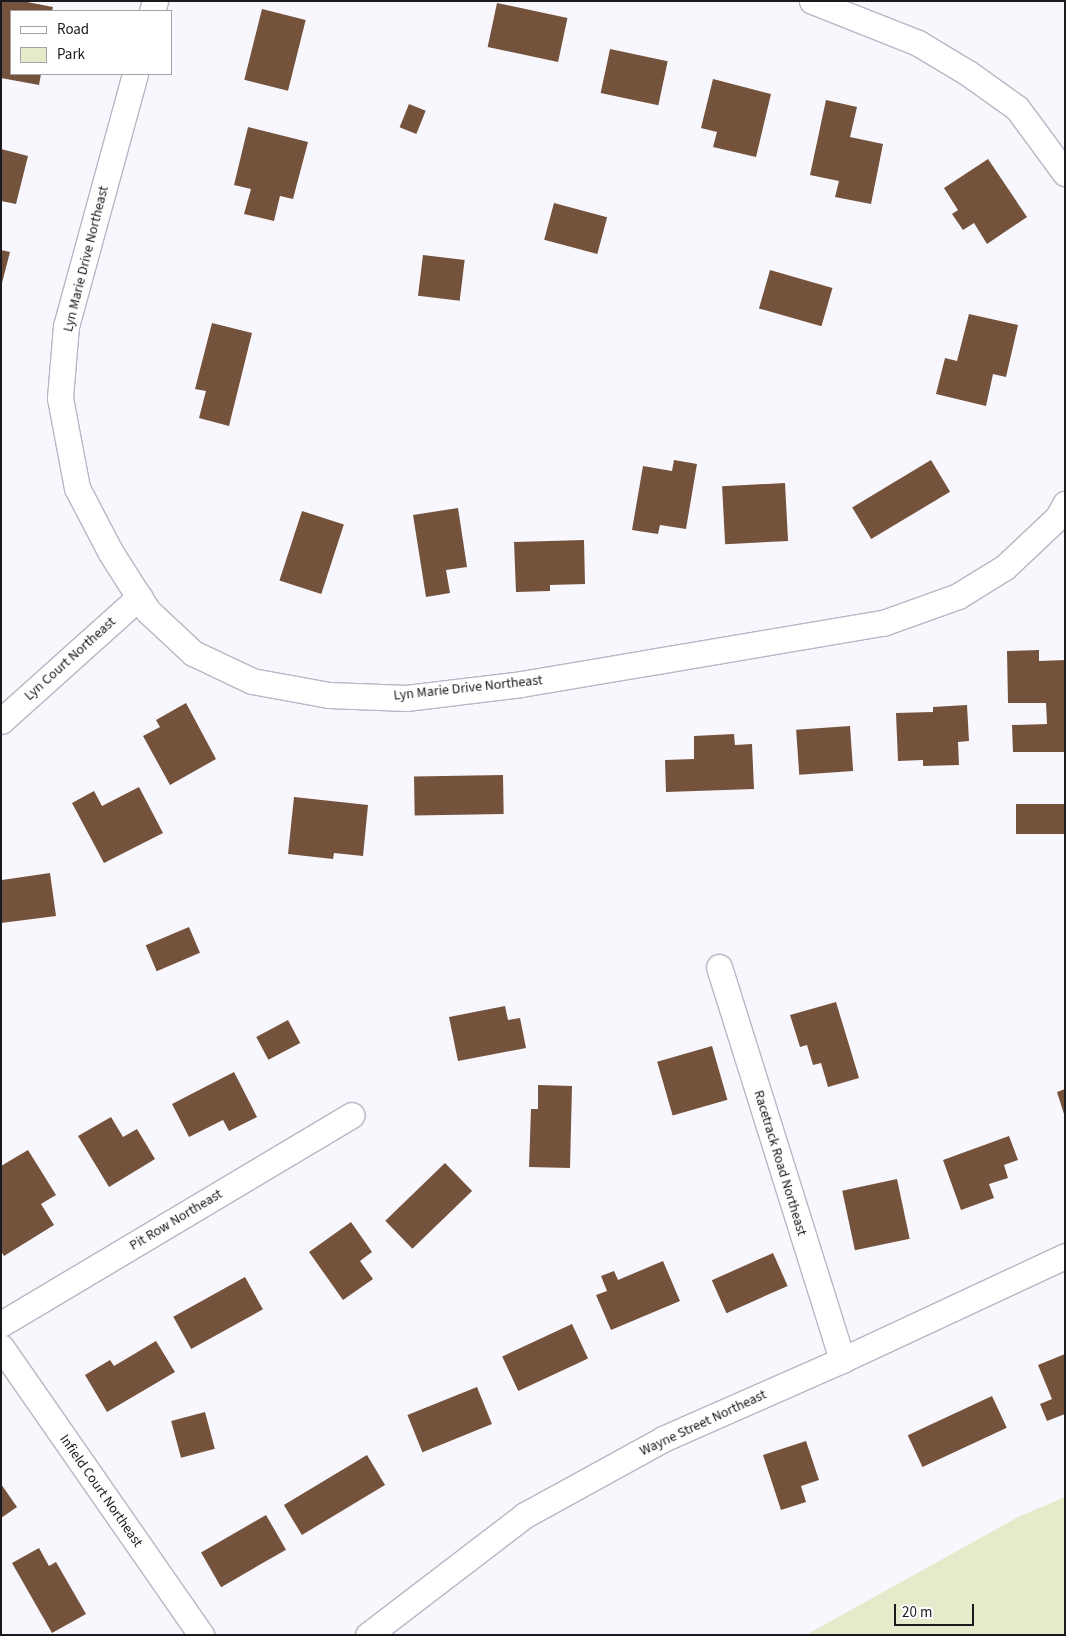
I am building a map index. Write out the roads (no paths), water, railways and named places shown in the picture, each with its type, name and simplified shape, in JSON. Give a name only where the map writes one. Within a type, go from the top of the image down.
[{"type":"street","points":[[812,1],[918,42],[968,73],[1017,108],[1065,173]]},
{"type":"street","name":"Lyn Marie Drive Northeast","points":[[135,75],[66,326],[60,398],[77,488],[111,553],[148,611],[192,654],[252,681],[329,695],[406,698],[521,684],[883,622],[958,596],[1005,567],[1058,517],[1065,504]]},
{"type":"street","name":"Lyn Court Northeast","points":[[1,722],[139,597]]},
{"type":"street","name":"Racetrack Road Northeast","points":[[719,967],[842,1360]]},
{"type":"street","name":"Pit Row Northeast","points":[[1,1324],[352,1115]]},
{"type":"street","name":"Wayne Street Northeast","points":[[368,1635],[525,1514],[663,1439],[842,1360],[1065,1256]]},
{"type":"street","name":"Infield Court Northeast","points":[[1,1347],[201,1635]]}]
